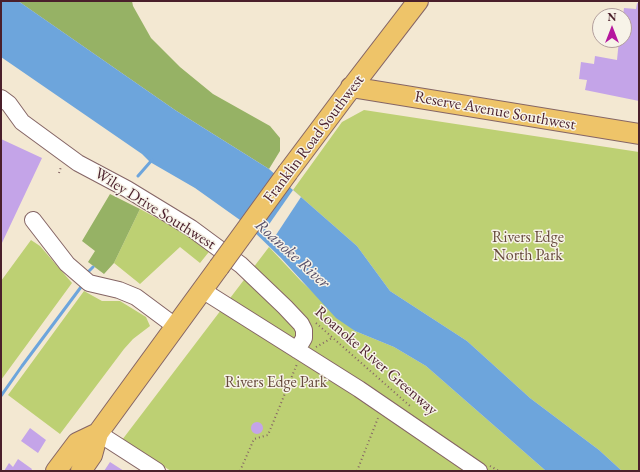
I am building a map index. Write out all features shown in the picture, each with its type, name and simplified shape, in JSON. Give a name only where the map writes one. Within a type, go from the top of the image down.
[{"type":"main road","name":"Franklin Road Southwest","points":[[81,471],[92,455],[98,433],[288,172],[351,87],[418,1]]},
{"type":"main road","name":"Reserve Avenue Southwest","points":[[351,87],[582,126],[639,134]]},
{"type":"main road","name":"Franklin Road Southwest","points":[[58,466],[77,443],[98,433]]},
{"type":"street","name":"Wiley Drive Southwest","points":[[1,98],[9,104],[22,122],[78,163],[127,189],[191,228],[241,265],[301,324],[304,330],[302,354]]},
{"type":"street","points":[[33,220],[67,264],[88,283],[120,290],[136,298],[176,326]]},
{"type":"street","points":[[202,290],[482,467]]},
{"type":"street","points":[[98,433],[157,471]]},
{"type":"path","name":"Roanoke River Greenway","points":[[314,321],[410,406]]},
{"type":"path","points":[[240,471],[254,439],[268,435],[302,354],[332,338]]},
{"type":"path","points":[[357,471],[378,418],[384,422]]},
{"type":"path","points":[[482,467],[499,471]]},
{"type":"green space","points":[[18,1],[132,1],[133,6],[151,38],[180,67],[213,94],[270,126],[280,138],[280,151],[269,169],[175,110]]},
{"type":"green space","name":"Rivers Edge North Park","points":[[364,110],[639,152],[639,471],[622,471],[599,450],[530,398],[467,341],[390,291],[357,246],[293,190],[342,122]]},
{"type":"green space","points":[[110,194],[140,209],[114,263],[104,274],[88,262],[95,251],[82,241]]},
{"type":"green space","points":[[140,209],[212,248],[200,263],[180,247],[140,284],[114,263]]},
{"type":"green space","points":[[31,240],[40,246],[72,283],[1,380],[1,281]]},
{"type":"green space","name":"Rivers Edge Park","points":[[269,247],[301,281],[355,331],[394,347],[426,366],[546,471],[171,471],[122,440]]},
{"type":"green space","points":[[84,291],[102,301],[120,301],[146,317],[150,326],[133,339],[124,349],[60,434],[8,395]]},
{"type":"water","name":"Roanoke River","points":[[1,1],[18,1],[175,110],[269,169],[357,246],[390,291],[467,341],[530,398],[599,450],[622,471],[546,471],[426,366],[394,347],[355,331],[336,318],[281,258],[247,225],[195,188],[150,162],[142,154],[1,57]]},
{"type":"pier","points":[[293,190],[301,197],[272,241],[263,233]]},
{"type":"building","points":[[637,3],[639,4],[639,101],[585,90],[587,80],[579,79],[581,62],[594,64],[595,56],[617,60],[618,48],[632,48],[632,9],[636,9]]},
{"type":"building","points":[[1,139],[42,158],[1,245]]},
{"type":"building","points":[[255,422],[259,422],[263,428],[259,434],[255,434],[251,430],[251,426]]},
{"type":"building","points":[[30,428],[46,440],[38,453],[21,441]]},
{"type":"building","points":[[18,459],[32,469],[31,471],[4,471],[9,463],[13,467]]},
{"type":"building","points":[[110,462],[124,471],[104,471]]},
{"type":"waterway","points":[[138,176],[152,160]]},
{"type":"waterway","points":[[87,273],[93,267]]},
{"type":"waterway","points":[[1,396],[81,287]]}]
